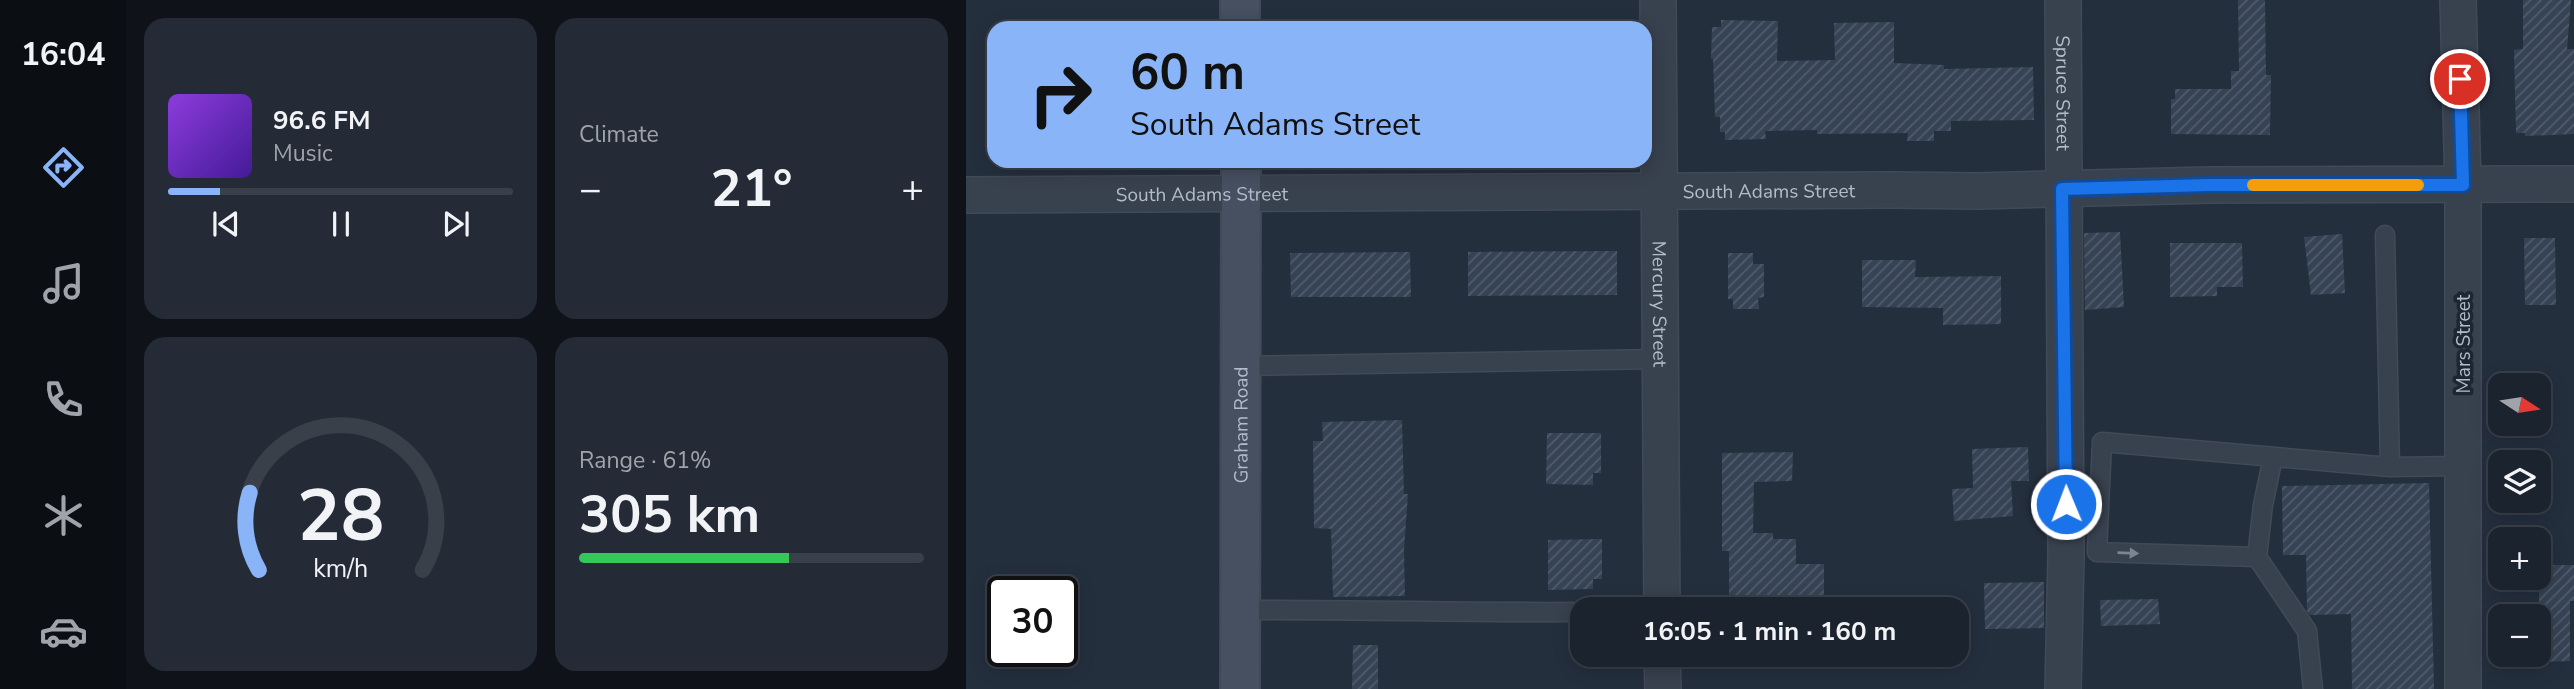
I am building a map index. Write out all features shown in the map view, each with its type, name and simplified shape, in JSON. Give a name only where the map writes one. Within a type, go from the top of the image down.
[{"type":"main road","points":[[1240,0],[1240,21]]},
{"type":"main road","name":"Graham Road","points":[[1240,689],[1241,178]]},
{"type":"street","name":"Mercury Street","points":[[1654,597],[1660,359],[1658,0]]},
{"type":"street","name":"Spruce Street","points":[[2063,0],[2066,556],[2063,689]]},
{"type":"street","name":"Mars Street","points":[[2458,0],[2463,185],[2463,689]]},
{"type":"street","name":"South Adams Street","points":[[966,195],[1241,178],[1658,192],[2062,189],[2209,185],[2574,184]]},
{"type":"street","points":[[1662,667],[1662,689]]},
{"type":"lane","points":[[2385,235],[2390,467]]},
{"type":"lane","points":[[1241,366],[1660,359]]},
{"type":"lane","points":[[2257,557],[2096,552],[2102,442],[2390,467],[2463,466]]},
{"type":"lane","points":[[2273,457],[2263,505],[2257,557],[2307,631],[2313,689]]},
{"type":"lane","points":[[1241,610],[1570,612]]},
{"type":"building","points":[[2238,0],[2265,0],[2266,75],[2271,75],[2270,135],[2171,134],[2171,99],[2175,99],[2175,89],[2231,89],[2231,71],[2239,71]]},
{"type":"building","points":[[2523,0],[2571,0],[2567,49],[2574,49],[2574,134],[2525,136],[2525,133],[2516,133],[2514,50],[2523,49]]},
{"type":"building","points":[[1721,20],[1778,21],[1777,61],[1835,60],[1834,23],[1894,22],[1894,63],[1944,65],[1944,69],[2033,67],[2034,120],[1951,121],[1951,131],[1934,131],[1934,141],[1907,141],[1908,133],[1817,134],[1817,130],[1765,131],[1766,139],[1725,140],[1725,132],[1720,132],[1720,117],[1715,117],[1711,59],[1712,27],[1721,27]]},
{"type":"building","points":[[2120,232],[2124,307],[2085,310],[2084,233]]},
{"type":"building","points":[[2342,234],[2345,293],[2311,295],[2304,237]]},
{"type":"building","points":[[2524,238],[2555,238],[2556,305],[2525,305]]},
{"type":"building","points":[[2170,243],[2242,243],[2243,287],[2217,287],[2217,296],[2170,297]]},
{"type":"building","points":[[1617,251],[1617,295],[1468,296],[1468,252]]},
{"type":"building","points":[[1410,252],[1411,297],[1291,297],[1290,253]]},
{"type":"building","points":[[1728,253],[1753,253],[1753,264],[1764,264],[1764,297],[1758,298],[1759,309],[1733,309],[1733,299],[1728,299]]},
{"type":"building","points":[[1862,260],[1916,260],[1915,277],[2001,276],[2001,324],[1943,325],[1943,308],[1862,307]]},
{"type":"building","points":[[1402,420],[1404,494],[1408,494],[1404,550],[1405,596],[1333,597],[1331,529],[1314,528],[1313,441],[1323,441],[1322,422]]},
{"type":"building","points":[[1547,433],[1601,433],[1601,473],[1593,473],[1593,485],[1546,484]]},
{"type":"building","points":[[2028,447],[2029,481],[2011,481],[2013,516],[1954,521],[1952,489],[1973,488],[1972,449]]},
{"type":"building","points":[[1793,452],[1792,481],[1754,482],[1753,533],[1773,533],[1773,539],[1796,539],[1796,564],[1824,564],[1824,597],[1729,597],[1729,551],[1722,551],[1722,453]]},
{"type":"building","points":[[2429,483],[2434,689],[2352,689],[2351,614],[2310,615],[2307,611],[2306,555],[2283,555],[2282,486]]},
{"type":"building","points":[[1602,539],[1602,579],[1593,579],[1593,589],[1548,590],[1548,540]]},
{"type":"building","points":[[2551,565],[2574,565],[2574,601],[2570,601],[2570,661],[2551,662],[2551,604],[2539,604],[2539,590],[2551,590]]},
{"type":"building","points":[[2044,582],[2044,628],[1985,629],[1984,583]]},
{"type":"building","points":[[2158,599],[2160,624],[2101,626],[2100,600]]},
{"type":"building","points":[[1353,645],[1378,645],[1378,689],[1352,689]]},
{"type":"slow traffic","points":[[2253,185],[2418,185]]},
{"type":"route","points":[[2066,504],[2062,189],[2209,185],[2463,185],[2460,79]]}]
